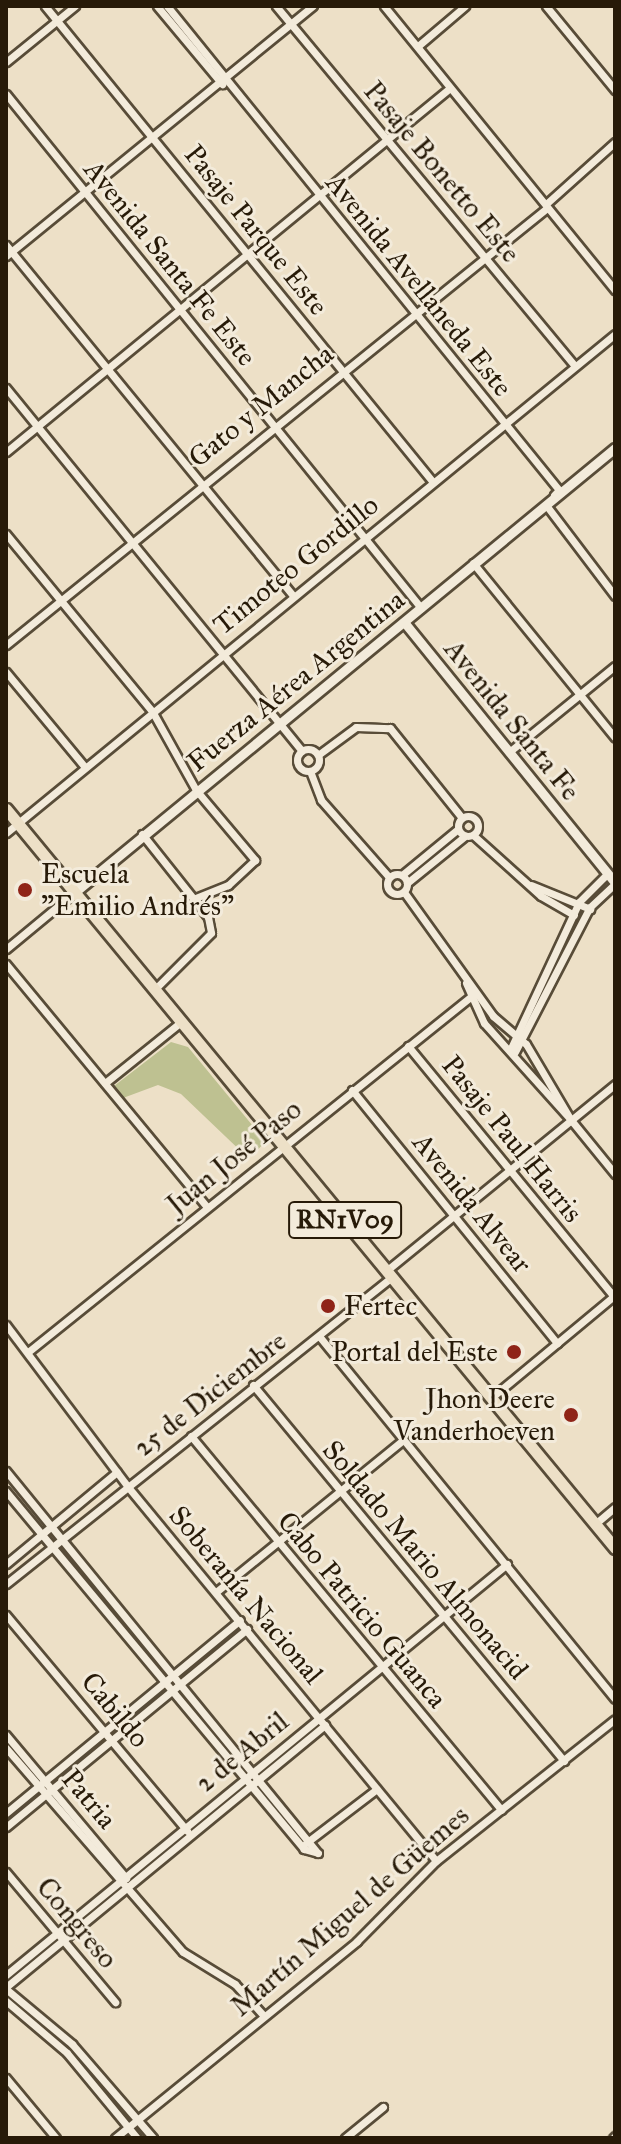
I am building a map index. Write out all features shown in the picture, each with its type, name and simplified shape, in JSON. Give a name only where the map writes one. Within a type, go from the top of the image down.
[{"type":"main road","name":"RN1V09","points":[[6,809],[615,1548]]},
{"type":"street","name":"Pasaje Parque Este","points":[[45,6],[433,482]]},
{"type":"street","points":[[6,62],[75,6]]},
{"type":"street","name":"Avenida Avellaneda Este","points":[[157,6],[222,81],[232,88],[503,425],[559,490],[543,508]]},
{"type":"street","name":"Avenida Avellaneda Este","points":[[167,6],[222,81]]},
{"type":"street","name":"Pasaje Bonetto Este","points":[[276,6],[575,366]]},
{"type":"street","points":[[293,596],[8,251],[85,193],[313,6]]},
{"type":"street","points":[[384,6],[615,290]]},
{"type":"street","points":[[418,46],[465,6]]},
{"type":"street","points":[[546,6],[615,90]]},
{"type":"street","points":[[6,452],[450,88]]},
{"type":"street","name":"Avenida Santa Fe Este","points":[[6,94],[421,608]]},
{"type":"street","name":"Gato y Mancha","points":[[6,645],[412,312],[485,259],[615,142]]},
{"type":"street","name":"Timoteo Gordillo","points":[[6,833],[615,334]]},
{"type":"street","points":[[6,388],[302,751],[318,755]]},
{"type":"street","name":"Fuerza Aérea Argentina","points":[[6,949],[142,834],[615,449]]},
{"type":"street","points":[[543,508],[615,596]]},
{"type":"street","points":[[6,534],[152,711],[196,790],[255,860],[228,885],[194,899]]},
{"type":"street","points":[[473,563],[615,738]]},
{"type":"street","name":"Avenida Santa Fe","points":[[404,622],[613,879]]},
{"type":"street","points":[[509,752],[615,666]]},
{"type":"street","points":[[6,672],[85,767]]},
{"type":"street","points":[[302,751],[298,764],[310,771],[321,800],[389,877],[389,890],[406,888],[469,836],[477,820],[462,818],[405,741],[383,725],[356,727],[318,755],[310,771]]},
{"type":"street","points":[[389,877],[402,875],[458,829],[462,818]]},
{"type":"street","points":[[458,829],[529,885],[583,920]]},
{"type":"street","points":[[142,834],[194,899],[211,933],[155,989]]},
{"type":"street","points":[[402,875],[406,888],[466,983],[520,1039],[571,1120]]},
{"type":"street","points":[[520,1039],[579,902],[613,879]]},
{"type":"street","points":[[513,1050],[583,920],[613,879]]},
{"type":"street","points":[[529,885],[579,902],[590,909]]},
{"type":"street","points":[[6,964],[207,1207]]},
{"type":"street","points":[[466,983],[469,998],[615,1174]]},
{"type":"street","name":"Juan José Paso","points":[[28,1352],[469,998]]},
{"type":"street","points":[[105,1083],[181,1022]]},
{"type":"street","name":"Pasaje Paul Harris","points":[[408,1046],[614,1296]]},
{"type":"street","name":"25 de Diciembre","points":[[6,1584],[253,1385],[319,1336],[455,1215],[615,1084]]},
{"type":"street","name":"Avenida Alvear","points":[[352,1090],[557,1343]]},
{"type":"street","points":[[490,1398],[614,1296]]},
{"type":"street","name":"Soberanía Nacional","points":[[6,1325],[128,1487],[436,1861]]},
{"type":"street","points":[[319,1336],[615,1699]]},
{"type":"street","name":"Soldado Mario Almonacid","points":[[253,1385],[564,1761]]},
{"type":"street","name":"Cabo Patricio Guanca","points":[[191,1436],[501,1810]]},
{"type":"street","points":[[216,1592],[403,1440]]},
{"type":"street","points":[[6,1471],[168,1678]]},
{"type":"street","points":[[6,1564],[117,1472]]},
{"type":"street","points":[[6,1491],[176,1687],[300,1844],[318,1853],[254,1783]]},
{"type":"street","points":[[595,1524],[615,1507]]},
{"type":"street","name":"2 de Abril","points":[[188,1831],[248,1775],[507,1564]]},
{"type":"street","name":"Cabildo","points":[[6,1615],[188,1831]]},
{"type":"street","points":[[6,1813],[240,1620]]},
{"type":"street","points":[[6,1827],[247,1629]]},
{"type":"street","name":"Martín Miguel de Güemes","points":[[115,2138],[357,1941],[436,1861],[615,1719]]},
{"type":"street","name":"2 de Abril","points":[[6,1975],[325,1725]]},
{"type":"street","name":"Patria","points":[[6,1735],[41,1784]]},
{"type":"street","name":"Patria","points":[[6,1748],[128,1880],[133,1894]]},
{"type":"street","points":[[300,1844],[310,1842],[377,1789]]},
{"type":"street","name":"Patria","points":[[49,1792],[121,1886],[133,1894],[183,1952],[235,1984],[264,2016]]},
{"type":"street","name":"Congreso","points":[[6,1872],[115,2002]]},
{"type":"street","name":"2 de Abril","points":[[6,1988],[59,1936]]},
{"type":"street","points":[[6,1988],[72,2044],[153,2138]]},
{"type":"street","points":[[6,2001],[67,2053],[137,2138]]},
{"type":"street","points":[[6,2078],[56,2138]]},
{"type":"street","points":[[345,2138],[383,2107]]},
{"type":"green space","points":[[171,1042],[188,1047],[266,1142],[248,1158],[181,1094],[158,1085],[123,1098],[114,1086]]},
{"type":"place","name":"Escuela \"Emilio Andrés\"","points":[[25,890]]},
{"type":"place","name":"Fertec","points":[[328,1306]]},
{"type":"place","name":"Portal del Este","points":[[514,1352]]},
{"type":"place","name":"Jhon Deere Vanderhoeven","points":[[571,1415]]}]
